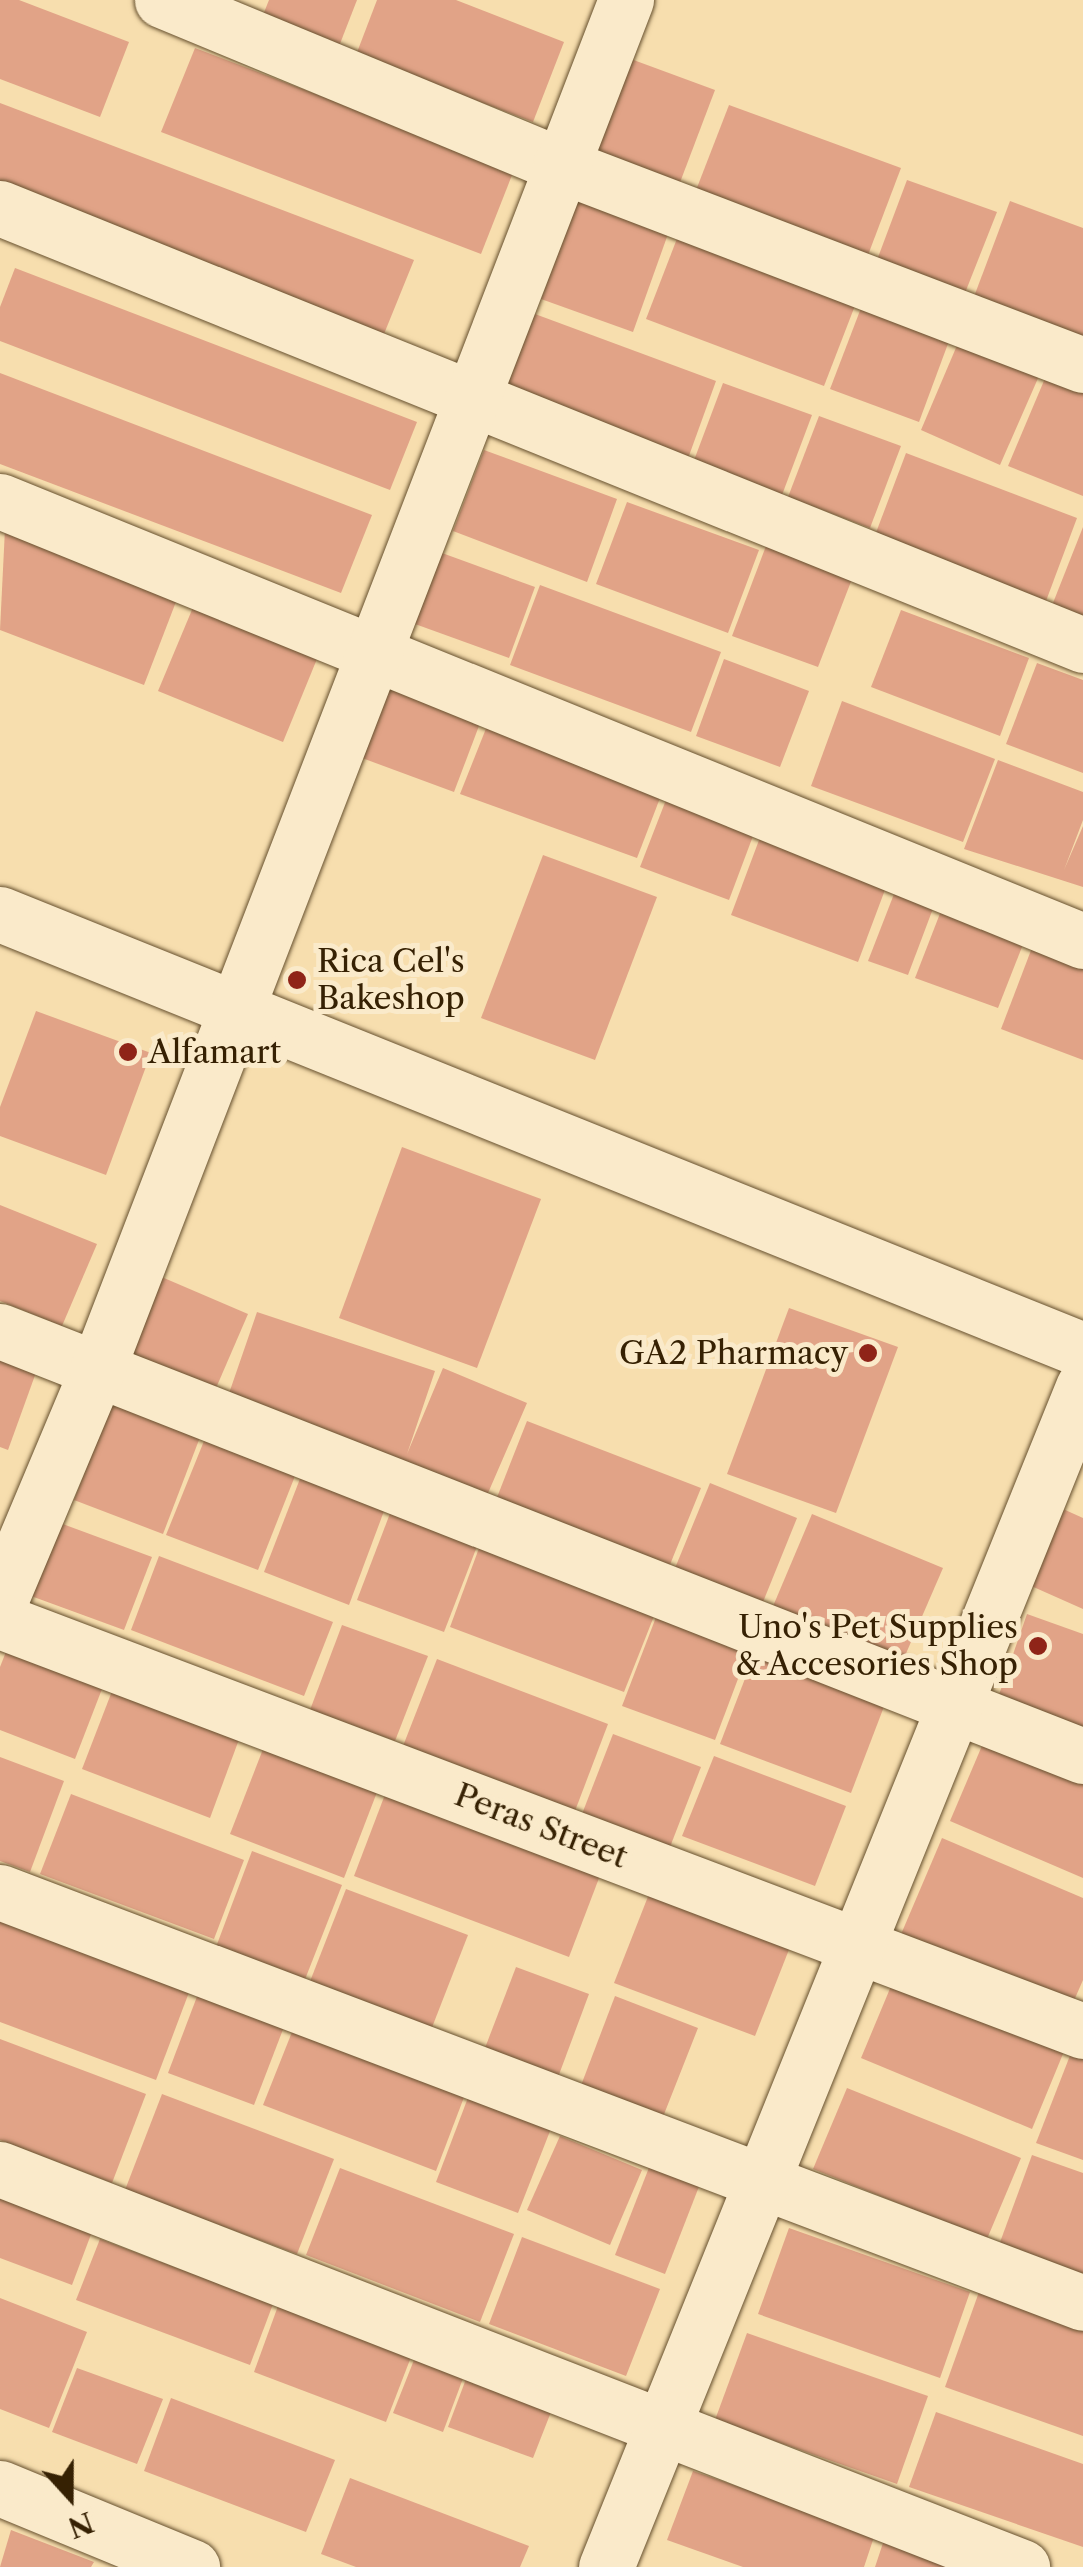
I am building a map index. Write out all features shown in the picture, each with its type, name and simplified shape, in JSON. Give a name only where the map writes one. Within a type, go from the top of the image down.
[{"type":"street","points":[[162,0],[560,165],[1083,365]]},
{"type":"street","points":[[0,1601],[98,1370],[233,1008],[626,0]]},
{"type":"street","points":[[0,208],[470,403],[1083,646]]},
{"type":"street","points":[[0,502],[1083,941]]},
{"type":"street","points":[[0,914],[1083,1350]]},
{"type":"street","points":[[0,1331],[952,1701],[1083,1756]]},
{"type":"street","points":[[606,2567],[952,1701],[1083,1387]]},
{"type":"street","name":"Peras Street","points":[[0,1620],[1083,2031]]},
{"type":"street","points":[[0,1892],[762,2184],[1083,2302]]},
{"type":"street","points":[[0,2169],[1022,2567]]},
{"type":"street","points":[[0,2488],[192,2567]]},
{"type":"building","points":[[0,0],[19,0],[129,42],[100,117],[0,79]]},
{"type":"building","points":[[269,0],[357,0],[336,54],[259,25]]},
{"type":"building","points":[[377,0],[456,0],[564,42],[533,122],[356,55]]},
{"type":"building","points":[[195,48],[514,170],[481,254],[161,132]]},
{"type":"building","points":[[620,55],[715,90],[676,193],[580,158]]},
{"type":"building","points":[[0,103],[414,260],[384,334],[0,189]]},
{"type":"building","points":[[729,105],[901,168],[865,263],[693,198]]},
{"type":"building","points":[[907,180],[997,212],[965,293],[877,260]]},
{"type":"building","points":[[578,200],[668,234],[633,332],[541,299]]},
{"type":"building","points":[[1010,201],[1083,228],[1083,343],[972,302]]},
{"type":"building","points":[[678,236],[856,303],[824,386],[646,319]]},
{"type":"building","points":[[15,268],[417,422],[390,490],[0,341],[0,307]]},
{"type":"building","points":[[861,308],[949,341],[919,422],[830,389]]},
{"type":"building","points":[[535,314],[716,381],[686,464],[503,396]]},
{"type":"building","points":[[958,343],[1039,376],[1000,465],[921,430]]},
{"type":"building","points":[[0,373],[372,515],[341,593],[0,464]]},
{"type":"building","points":[[1046,376],[1083,392],[1083,496],[1008,466]]},
{"type":"building","points":[[723,383],[812,415],[779,503],[690,471]]},
{"type":"building","points":[[819,416],[901,446],[870,528],[788,497]]},
{"type":"building","points":[[484,450],[617,499],[587,582],[453,531]]},
{"type":"building","points":[[906,453],[1077,518],[1046,601],[874,538]]},
{"type":"building","points":[[627,502],[759,550],[728,633],[596,584]]},
{"type":"building","points":[[1083,527],[1083,620],[1051,608]]},
{"type":"building","points":[[5,529],[179,594],[144,685],[0,630]]},
{"type":"building","points":[[766,546],[852,579],[818,667],[732,636]]},
{"type":"building","points":[[442,553],[535,587],[509,658],[415,624]]},
{"type":"building","points":[[540,585],[721,652],[691,732],[510,665]]},
{"type":"building","points":[[194,605],[319,654],[283,742],[158,691]]},
{"type":"building","points":[[901,610],[1029,658],[1000,736],[871,687]]},
{"type":"building","points":[[724,659],[809,691],[780,767],[696,736]]},
{"type":"building","points":[[1037,663],[1083,680],[1083,773],[1006,744]]},
{"type":"building","points":[[390,683],[482,718],[454,792],[362,758]]},
{"type":"building","points":[[842,701],[995,759],[963,842],[811,786]]},
{"type":"building","points":[[489,721],[665,785],[637,858],[460,794]]},
{"type":"building","points":[[998,760],[1083,792],[1083,820],[1064,870],[1083,826],[1083,887],[964,849]]},
{"type":"building","points":[[671,787],[759,820],[729,900],[640,867]]},
{"type":"building","points":[[765,824],[892,871],[858,962],[731,915]]},
{"type":"building","points":[[543,855],[657,897],[595,1060],[481,1018]]},
{"type":"building","points":[[901,876],[940,890],[908,975],[868,961]]},
{"type":"building","points":[[946,898],[1029,929],[998,1008],[915,978]]},
{"type":"building","points":[[1041,924],[1083,939],[1083,1060],[1001,1029]]},
{"type":"building","points":[[36,1011],[151,1053],[106,1175],[0,1136],[0,1107]]},
{"type":"building","points":[[402,1147],[541,1199],[477,1368],[339,1318]]},
{"type":"building","points":[[0,1205],[97,1244],[62,1326],[0,1301]]},
{"type":"building","points":[[157,1275],[248,1314],[210,1402],[119,1363]]},
{"type":"building","points":[[789,1308],[898,1347],[836,1513],[727,1474]]},
{"type":"building","points":[[257,1312],[435,1371],[407,1454],[443,1368],[527,1403],[485,1500],[225,1405]]},
{"type":"building","points":[[0,1353],[38,1367],[8,1450],[0,1447]]},
{"type":"building","points":[[113,1399],[202,1432],[163,1534],[74,1500]]},
{"type":"building","points":[[527,1421],[701,1488],[667,1572],[494,1505]]},
{"type":"building","points":[[204,1441],[295,1476],[258,1570],[166,1535]]},
{"type":"building","points":[[303,1471],[387,1503],[349,1605],[264,1572]]},
{"type":"building","points":[[710,1483],[797,1518],[761,1607],[673,1573]]},
{"type":"building","points":[[394,1503],[481,1536],[444,1632],[357,1600]]},
{"type":"building","points":[[1063,1509],[1083,1518],[1083,1609],[1029,1585]]},
{"type":"building","points":[[812,1514],[943,1568],[901,1665],[771,1611]]},
{"type":"building","points":[[60,1523],[152,1557],[124,1630],[31,1596]]},
{"type":"building","points":[[482,1540],[658,1606],[624,1692],[450,1627]]},
{"type":"building","points":[[159,1556],[333,1622],[304,1696],[131,1630]]},
{"type":"building","points":[[658,1612],[750,1647],[715,1740],[622,1706]]},
{"type":"building","points":[[1027,1614],[1083,1634],[1083,1740],[994,1709]]},
{"type":"building","points":[[342,1625],[428,1656],[395,1741],[310,1710]]},
{"type":"building","points":[[11,1639],[107,1676],[75,1759],[0,1730],[0,1667]]},
{"type":"building","points":[[754,1655],[885,1704],[851,1793],[720,1744]]},
{"type":"building","points":[[437,1659],[608,1724],[575,1811],[403,1746]]},
{"type":"building","points":[[114,1686],[241,1734],[210,1818],[82,1769]]},
{"type":"building","points":[[613,1734],[701,1767],[670,1847],[582,1814]]},
{"type":"building","points":[[987,1734],[1083,1776],[1083,1878],[950,1821]]},
{"type":"building","points":[[265,1744],[379,1787],[344,1878],[230,1834]]},
{"type":"building","points":[[714,1756],[846,1806],[815,1886],[682,1836]]},
{"type":"building","points":[[0,1757],[64,1781],[30,1872],[0,1861]]},
{"type":"building","points":[[389,1784],[604,1865],[569,1957],[354,1876]]},
{"type":"building","points":[[71,1794],[244,1860],[214,1939],[40,1874]]},
{"type":"building","points":[[942,1838],[1083,1898],[1083,1980],[1069,2012],[899,1939]]},
{"type":"building","points":[[252,1851],[342,1885],[304,1982],[216,1947]]},
{"type":"building","points":[[346,1889],[468,1935],[431,2030],[309,1984]]},
{"type":"building","points":[[649,1894],[790,1947],[755,2036],[614,1983]]},
{"type":"building","points":[[0,1915],[191,1987],[156,2080],[0,2022]]},
{"type":"building","points":[[516,1967],[589,1994],[554,2088],[480,2061]]},
{"type":"building","points":[[894,1979],[1065,2049],[1032,2129],[861,2058]]},
{"type":"building","points":[[201,1986],[287,2019],[254,2105],[168,2073]]},
{"type":"building","points":[[615,1996],[698,2028],[659,2127],[577,2096]]},
{"type":"building","points":[[294,2027],[466,2092],[436,2171],[263,2105]]},
{"type":"building","points":[[0,2039],[146,2094],[112,2183],[0,2140]]},
{"type":"building","points":[[1071,2053],[1083,2057],[1083,2160],[1036,2143]]},
{"type":"building","points":[[847,2088],[1021,2158],[987,2239],[813,2169]]},
{"type":"building","points":[[162,2094],[334,2159],[297,2254],[125,2190]]},
{"type":"building","points":[[469,2095],[552,2126],[518,2213],[436,2182]]},
{"type":"building","points":[[560,2136],[642,2170],[610,2245],[527,2210]]},
{"type":"building","points":[[1032,2155],[1083,2173],[1083,2275],[999,2245]]},
{"type":"building","points":[[650,2165],[700,2184],[665,2274],[615,2255]]},
{"type":"building","points":[[340,2168],[514,2234],[480,2322],[306,2255]]},
{"type":"building","points":[[0,2194],[93,2229],[72,2285],[0,2258]]},
{"type":"building","points":[[789,2228],[970,2292],[940,2378],[758,2314]]},
{"type":"building","points":[[522,2237],[660,2289],[626,2376],[489,2324]]},
{"type":"building","points":[[100,2239],[273,2304],[250,2365],[76,2300]]},
{"type":"building","points":[[979,2292],[1083,2328],[1083,2436],[945,2387]]},
{"type":"building","points":[[0,2298],[87,2332],[49,2428],[0,2409]]},
{"type":"building","points":[[278,2306],[411,2357],[386,2422],[254,2372]]},
{"type":"building","points":[[747,2333],[928,2396],[897,2484],[715,2420]]},
{"type":"building","points":[[416,2355],[465,2373],[443,2432],[393,2413]]},
{"type":"building","points":[[77,2368],[163,2399],[137,2464],[52,2432]]},
{"type":"building","points":[[466,2379],[551,2412],[533,2458],[448,2427]]},
{"type":"building","points":[[171,2398],[335,2460],[306,2532],[144,2471]]},
{"type":"building","points":[[936,2412],[1083,2464],[1083,2547],[909,2487]]},
{"type":"building","points":[[693,2471],[875,2534],[864,2567],[743,2567],[667,2540]]},
{"type":"building","points":[[350,2478],[529,2546],[520,2567],[356,2567],[321,2554]]},
{"type":"building","points":[[11,2530],[94,2562],[91,2567],[0,2567]]},
{"type":"building","points":[[884,2540],[961,2567],[875,2567]]},
{"type":"place","name":"Rica Cel's Bakeshop","points":[[297,980]]},
{"type":"place","name":"Alfamart","points":[[128,1052]]},
{"type":"place","name":"GA2 Pharmacy","points":[[868,1353]]},
{"type":"place","name":"Uno's Pet Supplies & Accesories Shop","points":[[1038,1646]]}]
